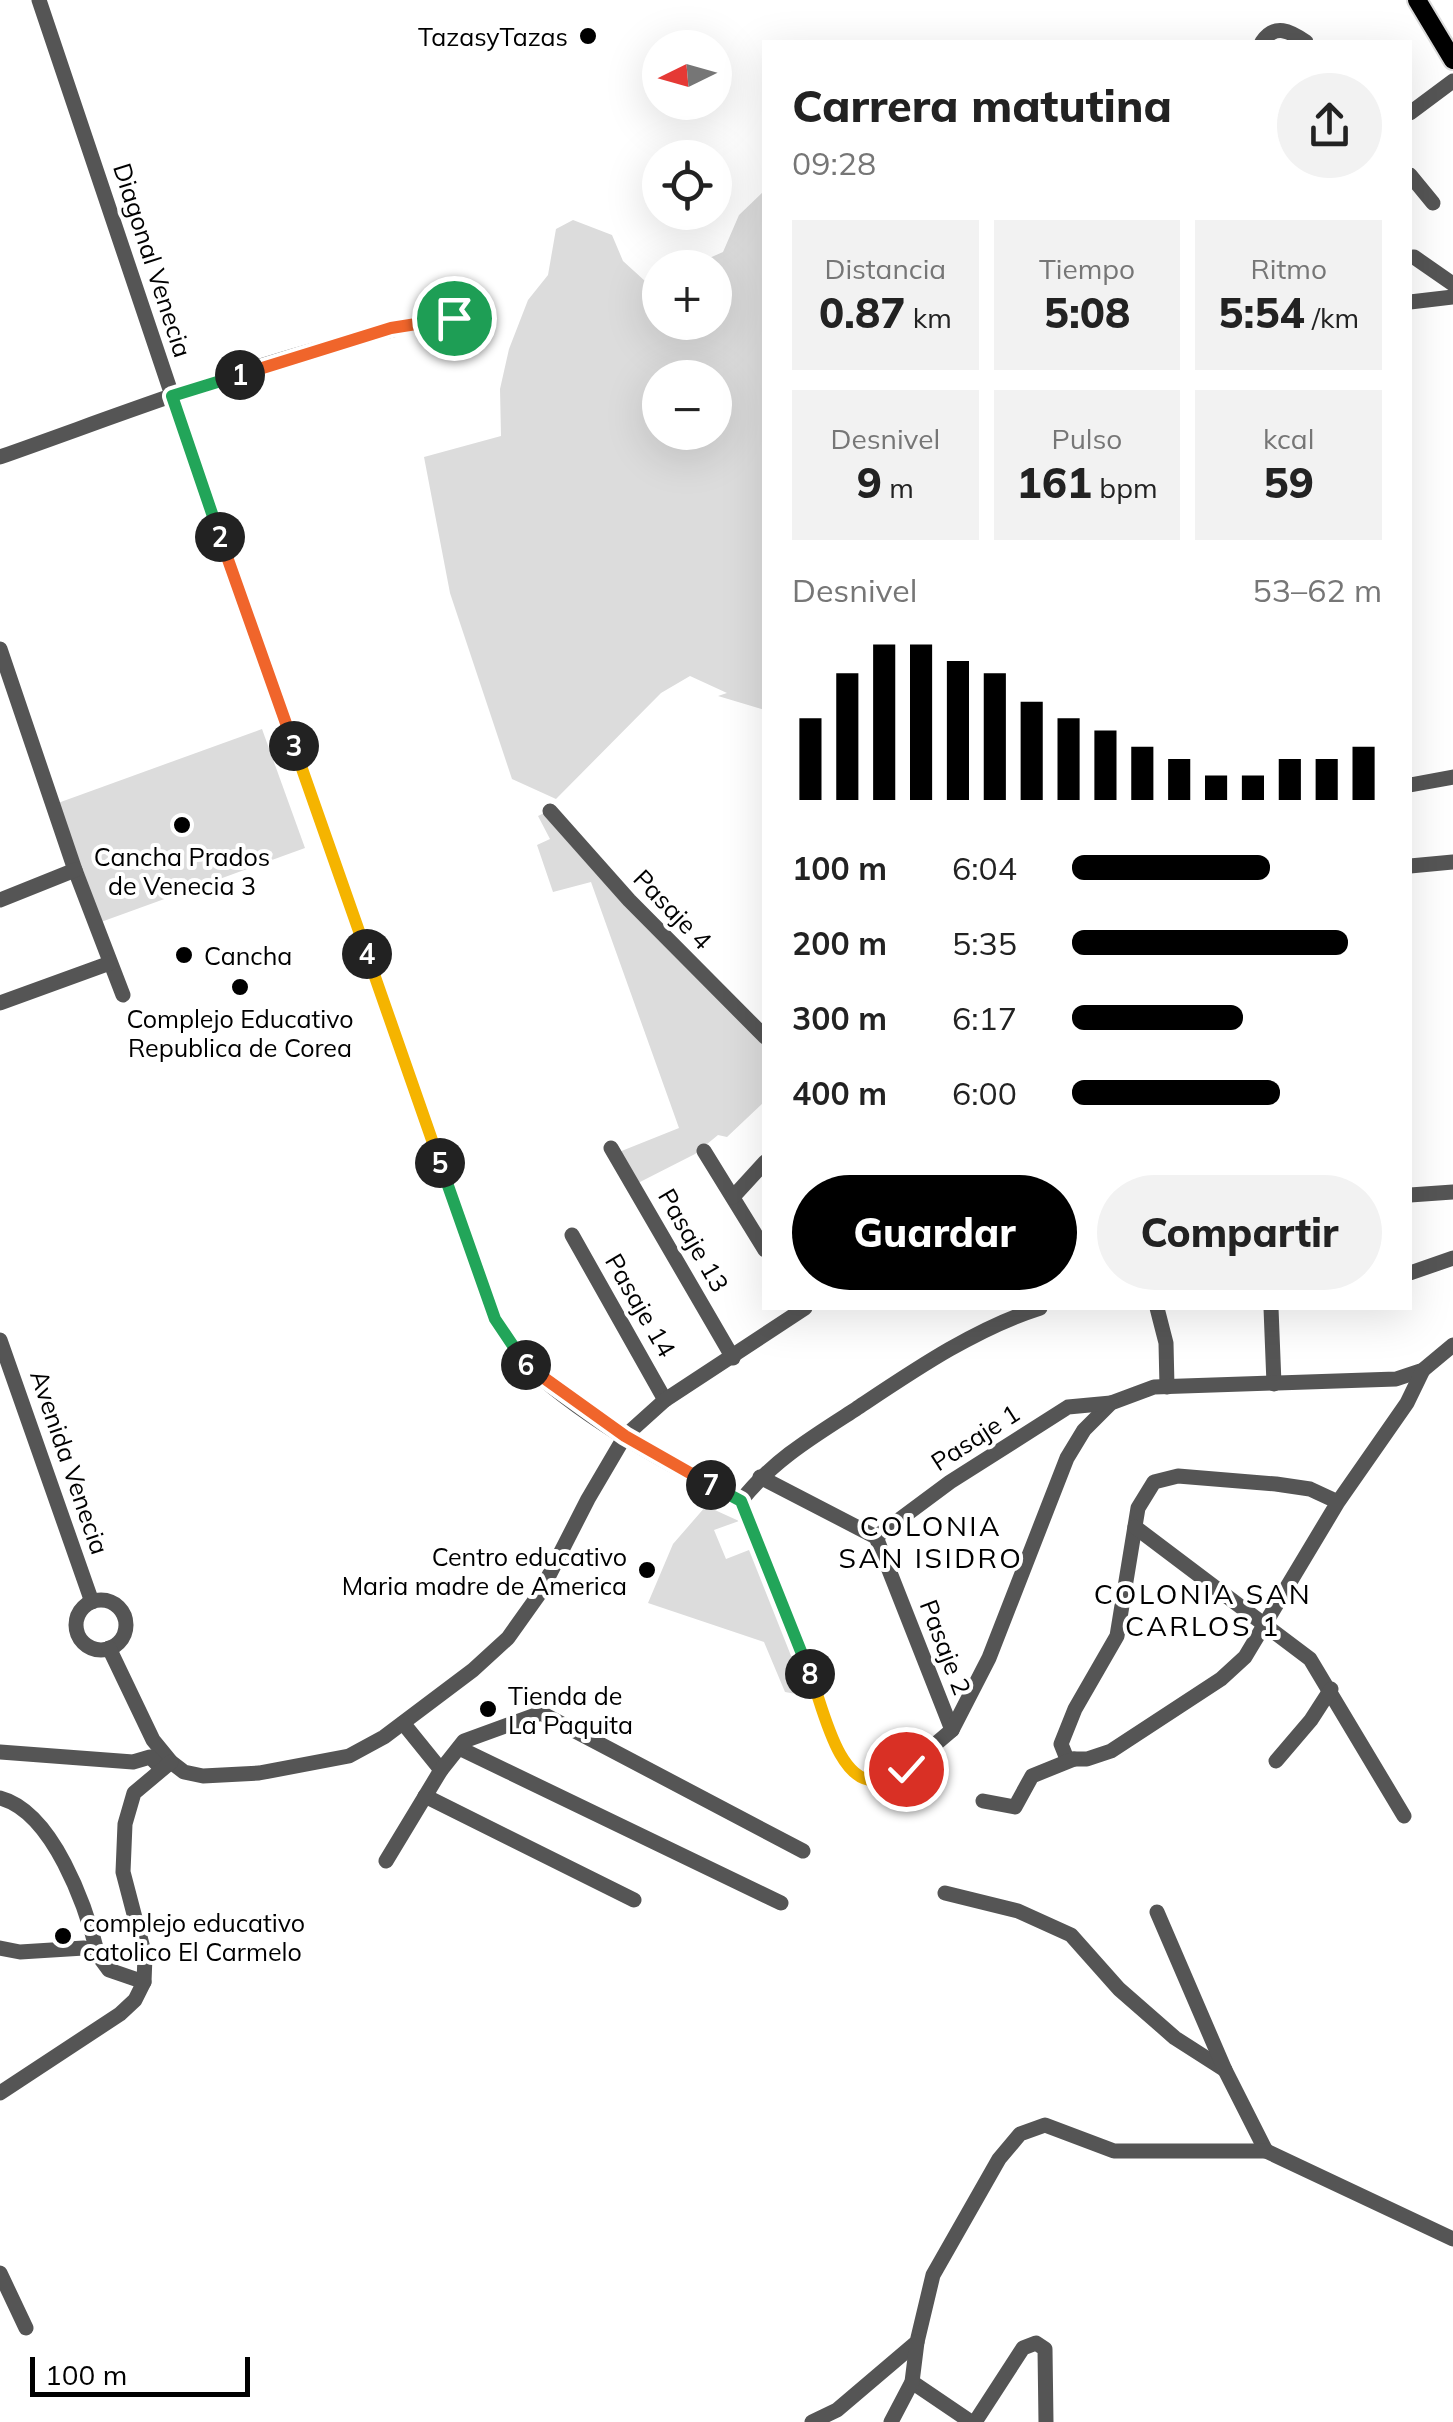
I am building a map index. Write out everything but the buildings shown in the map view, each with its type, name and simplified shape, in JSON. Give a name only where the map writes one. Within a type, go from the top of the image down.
[{"type":"main road","points":[[1417,0],[1453,60]]},
{"type":"street","name":"Diagonal Venecia","points":[[39,0],[172,396],[495,1319],[528,1368],[625,1436],[741,1501]]},
{"type":"street","points":[[1264,40],[1277,30],[1288,31],[1303,40]]},
{"type":"street","points":[[1412,111],[1453,81]]},
{"type":"street","points":[[1412,178],[1432,203]]},
{"type":"street","points":[[1414,257],[1453,284]]},
{"type":"street","points":[[1412,302],[1453,297]]},
{"type":"street","points":[[0,457],[172,396],[391,328],[454,318]]},
{"type":"street","points":[[0,649],[123,995]]},
{"type":"street","points":[[1412,784],[1453,777]]},
{"type":"street","name":"Pasaje 4","points":[[550,811],[642,914],[762,1034]]},
{"type":"street","points":[[1412,866],[1453,862]]},
{"type":"street","points":[[0,900],[76,870]]},
{"type":"street","points":[[0,1004],[110,964]]},
{"type":"street","name":"Pasaje 13","points":[[611,1148],[733,1358]]},
{"type":"street","points":[[704,1151],[762,1245]]},
{"type":"street","points":[[733,1197],[762,1165]]},
{"type":"street","points":[[1412,1195],[1453,1192]]},
{"type":"street","name":"Pasaje 14","points":[[572,1235],[666,1400]]},
{"type":"street","points":[[1412,1273],[1453,1258]]},
{"type":"street","points":[[0,1752],[133,1762],[150,1758],[202,1776],[304,1766],[349,1756],[473,1670],[508,1638],[540,1593],[588,1498],[625,1436],[666,1400],[799,1310]]},
{"type":"street","points":[[1033,1310],[916,1369],[794,1450],[760,1477],[741,1501],[834,1742],[854,1773],[865,1780],[880,1780],[906,1769],[952,1730],[989,1658],[1068,1458],[1084,1430],[1112,1403]]},
{"type":"street","points":[[1158,1310],[1166,1343],[1167,1387]]},
{"type":"street","points":[[1272,1310],[1274,1384]]},
{"type":"street","name":"Avenida Venecia","points":[[0,1340],[92,1602]]},
{"type":"street","points":[[1338,1502],[1310,1489],[1178,1476],[1154,1482],[1138,1508],[1117,1636],[1060,1744],[1067,1760],[1112,1751],[1246,1658],[1338,1502],[1407,1403],[1423,1370],[1453,1345]]},
{"type":"street","name":"Pasaje 1","points":[[876,1537],[950,1482],[1068,1407],[1112,1403],[1154,1387],[1396,1380],[1423,1370]]},
{"type":"street","points":[[760,1477],[876,1537]]},
{"type":"street","points":[[1135,1527],[1310,1660],[1331,1689],[1362,1750],[1404,1816]]},
{"type":"street","name":"Pasaje 2","points":[[876,1537],[952,1730]]},
{"type":"street","points":[[92,1602],[109,1602],[122,1613],[124,1631],[109,1648],[92,1648],[79,1637],[79,1614],[92,1602]]},
{"type":"street","points":[[109,1648],[166,1765]]},
{"type":"street","points":[[1276,1761],[1331,1689]]},
{"type":"street","points":[[386,1861],[440,1770],[464,1741],[541,1712],[803,1851]]},
{"type":"street","points":[[402,1722],[440,1770]]},
{"type":"street","points":[[459,1748],[781,1903]]},
{"type":"street","points":[[983,1800],[1015,1808],[1032,1776],[1074,1759]]},
{"type":"street","points":[[0,2093],[120,2014],[144,1982],[146,1956],[122,1872],[122,1844],[134,1793],[166,1765]]},
{"type":"street","points":[[425,1796],[634,1900]]},
{"type":"street","points":[[0,1798],[27,1810],[60,1857],[88,1918],[98,1955],[109,1970],[144,1982]]},
{"type":"street","points":[[945,1894],[1018,1911],[1071,1935],[1119,1989],[1175,2038],[1225,2070]]},
{"type":"street","points":[[1157,1912],[1225,2070],[1266,2151]]},
{"type":"street","points":[[0,1948],[20,1952],[84,1948],[98,1955]]},
{"type":"street","points":[[892,2422],[912,2382],[933,2275],[999,2159],[1020,2134],[1045,2125],[1114,2151],[1266,2151],[1453,2239]]},
{"type":"street","points":[[0,2273],[26,2328]]},
{"type":"street","points":[[812,2422],[837,2410],[917,2342]]},
{"type":"street","points":[[912,2382],[973,2422],[1023,2348],[1036,2343],[1045,2349],[1046,2422]]},
{"type":"shaded area","points":[[762,193],[762,709],[718,696],[727,693],[690,676],[661,693],[556,799],[512,779],[450,593],[424,457],[501,436],[500,389],[509,349],[528,300],[548,275],[556,229],[573,220],[612,235],[623,261],[642,278],[642,340],[732,340],[732,250],[724,250],[739,215]]},
{"type":"shaded area","name":"Cancha Prados de Venecia 3","points":[[262,729],[305,848],[101,922],[58,803]]},
{"type":"shaded area","points":[[548,811],[762,1038],[762,1104],[727,1137],[718,1135],[695,1154],[638,1183],[619,1152],[679,1128],[591,882],[553,892],[537,845],[550,839],[538,816]]},
{"type":"shaded area","points":[[706,1506],[739,1521],[714,1530],[726,1559],[749,1550],[807,1696],[785,1692],[764,1642],[648,1603],[673,1544]]},
{"type":"place","name":"TazasyTazas","points":[[588,36]]},
{"type":"place","name":"Cancha Prados de Venecia 3","points":[[182,825]]},
{"type":"place","name":"Cancha","points":[[184,955]]},
{"type":"place","name":"Complejo Educativo Republica de Corea","points":[[240,987]]},
{"type":"place","name":"Centro educativo Maria madre de America","points":[[647,1570]]},
{"type":"place","name":"Tienda de La Paquita","points":[[488,1709]]},
{"type":"place","name":"complejo educativo catolico El Carmelo","points":[[63,1936]]},
{"type":"district","name":"COLONIA SAN ISIDRO","points":[[931,1541]]},
{"type":"district","name":"COLONIA SAN CARLOS 1","points":[[1203,1609]]},
{"type":"route","points":[[454,318],[391,328],[172,396],[495,1319],[528,1368],[625,1436],[741,1501],[842,1758],[865,1780],[880,1780],[906,1769]]}]
